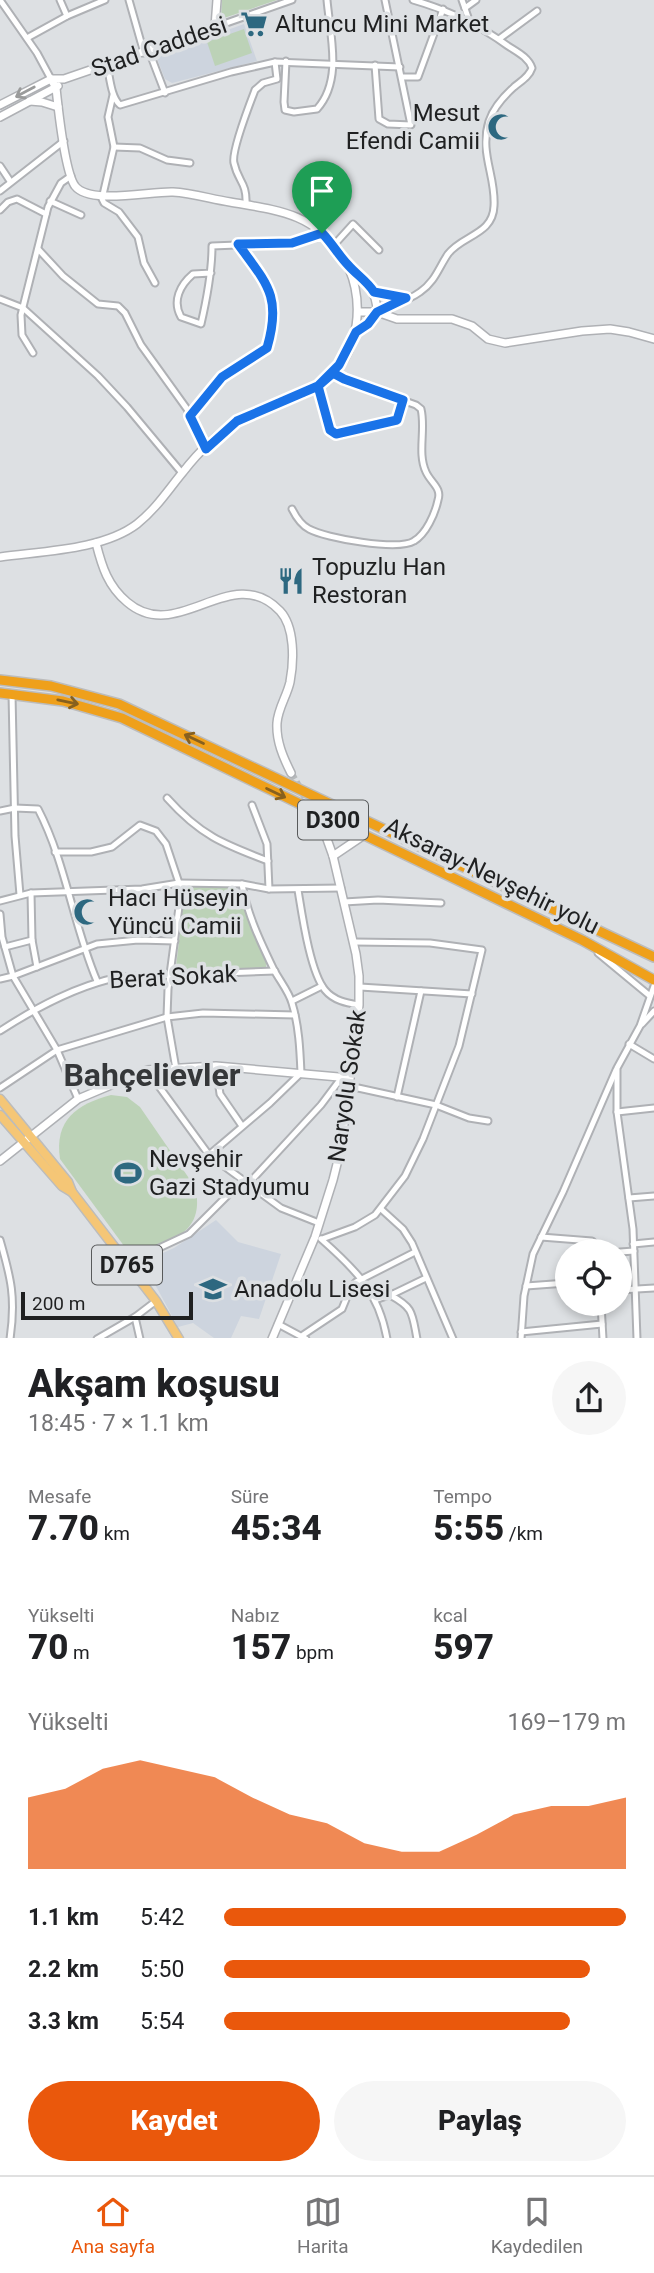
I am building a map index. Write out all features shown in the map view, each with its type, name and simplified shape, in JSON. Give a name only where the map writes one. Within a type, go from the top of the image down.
[{"type":"highway","name":"Aksaray-Nevşehir yolu","points":[[1,679],[51,686],[119,704],[654,957]]},
{"type":"highway","name":"Aksaray-Nevşehir yolu","points":[[0,693],[63,701],[122,719],[582,940],[654,980]]},
{"type":"main road","name":"D765","points":[[0,1099],[62,1185],[72,1192],[156,1301],[178,1338]]},
{"type":"main road","name":"D765","points":[[0,1115],[28,1139]]},
{"type":"street","points":[[1,0],[27,38],[55,88],[71,176],[80,191],[102,196],[173,192],[297,216],[322,233],[347,264],[368,283],[374,292],[377,312]]},
{"type":"street","points":[[60,0],[67,16]]},
{"type":"street","points":[[27,38],[67,16],[105,0]]},
{"type":"street","points":[[129,0],[146,52],[165,93]]},
{"type":"street","points":[[215,27],[217,0]]},
{"type":"street","name":"Stad Caddesi","points":[[0,105],[51,79],[64,79],[107,65],[292,0]]},
{"type":"street","points":[[286,61],[285,110],[314,110],[329,90],[332,63],[327,0]]},
{"type":"street","points":[[375,65],[379,119],[388,124],[411,125],[385,0]]},
{"type":"street","points":[[356,332],[368,324],[377,312],[415,296],[428,286],[450,251],[482,230],[493,215],[495,201],[485,151],[488,124],[503,99],[532,68],[527,60],[470,20],[413,0]]},
{"type":"street","points":[[462,0],[470,20]]},
{"type":"street","points":[[465,8],[476,0]]},
{"type":"street","points":[[402,77],[418,76],[443,9]]},
{"type":"street","points":[[499,39],[537,10]]},
{"type":"street","points":[[107,65],[113,95],[120,106],[231,72],[275,62],[400,67]]},
{"type":"street","points":[[246,204],[246,186],[234,165],[233,154],[255,90],[263,83],[277,79],[275,62]]},
{"type":"street","name":"Stad Caddesi","points":[[0,117],[55,88],[64,79]]},
{"type":"street","points":[[113,95],[108,117],[114,147],[102,196],[104,203],[119,212],[138,237],[144,263],[155,283]]},
{"type":"street","points":[[29,101],[58,107]]},
{"type":"street","points":[[0,191],[64,141]]},
{"type":"street","points":[[114,147],[140,148],[167,160],[190,163]]},
{"type":"street","points":[[0,166],[10,181]]},
{"type":"street","points":[[33,353],[20,329],[23,307],[50,201],[61,183],[71,176]]},
{"type":"street","points":[[0,210],[8,202],[17,199],[46,214]]},
{"type":"street","points":[[50,201],[81,215]]},
{"type":"street","points":[[334,245],[353,224],[379,250]]},
{"type":"street","points":[[211,273],[193,274],[180,289],[177,308],[181,317],[201,324],[211,273],[212,246],[292,243],[322,233]]},
{"type":"street","points":[[190,416],[222,377],[267,348],[274,325],[274,301],[261,275],[238,244]]},
{"type":"street","points":[[38,249],[63,276],[98,304],[118,306],[125,313],[141,345],[190,416],[206,449]]},
{"type":"street","points":[[0,557],[96,542],[116,536],[137,524],[150,512],[182,473],[237,421],[318,386],[333,373],[356,332],[357,293],[347,264]]},
{"type":"street","points":[[357,293],[374,292],[406,298]]},
{"type":"street","points":[[0,299],[23,307],[115,393],[182,473]]},
{"type":"street","points":[[358,312],[377,312],[397,319],[452,319],[472,326],[488,339],[505,343],[610,329],[654,340]]},
{"type":"street","points":[[292,509],[296,519],[308,529],[373,544],[398,546],[413,542],[426,529],[439,499],[439,490],[426,474],[423,461],[421,409],[333,373]]},
{"type":"street","points":[[318,386],[330,430],[336,434],[397,420],[403,400]]},
{"type":"street","points":[[96,542],[103,569],[112,587],[129,604],[148,615],[172,615],[236,593],[262,599],[279,610],[290,632],[291,674],[278,716],[277,733],[281,751],[291,773]]},
{"type":"street","points":[[12,694],[20,895]]},
{"type":"street","points":[[167,798],[203,833],[268,862]]},
{"type":"street","points":[[252,805],[267,844],[269,889]]},
{"type":"street","points":[[0,811],[15,808],[38,809],[55,852],[82,948],[97,981]]},
{"type":"street","points":[[55,852],[91,852],[112,847],[140,825],[156,831],[166,844],[179,883],[167,1017],[176,1069]]},
{"type":"street","name":"Naryolu Sokak","points":[[272,1338],[318,1238],[319,1223],[341,1148],[347,1080],[359,1005],[360,987],[354,942],[333,856],[323,828]]},
{"type":"street","points":[[333,856],[365,835]]},
{"type":"street","points":[[0,901],[31,893],[142,889],[179,883],[242,884],[298,890],[341,888]]},
{"type":"street","points":[[209,1155],[301,1073],[299,1040],[292,1001],[275,971],[244,898],[242,884]]},
{"type":"street","points":[[298,890],[316,976],[326,992],[342,1002],[359,1005]]},
{"type":"street","points":[[31,893],[32,940],[37,967]]},
{"type":"street","points":[[344,902],[378,900],[441,903]]},
{"type":"street","points":[[0,914],[1,937],[13,976],[57,1050],[78,1099]]},
{"type":"street","points":[[5,947],[32,940]]},
{"type":"street","points":[[0,979],[82,948],[138,940],[175,941]]},
{"type":"street","points":[[582,940],[650,996]]},
{"type":"street","points":[[318,1238],[355,1227],[381,1209],[410,1166],[459,1046],[482,950],[430,943],[354,942]]},
{"type":"street","name":"Berat Sokak","points":[[0,1031],[34,1009],[97,981],[119,977],[275,971]]},
{"type":"street","points":[[292,1001],[322,986]]},
{"type":"street","points":[[602,1324],[521,1336],[526,1286],[533,1254],[617,1068],[639,1026],[654,986]]},
{"type":"street","points":[[360,987],[472,994]]},
{"type":"street","points":[[397,1097],[421,991]]},
{"type":"street","points":[[639,1026],[654,1011]]},
{"type":"street","points":[[0,1088],[57,1050],[167,1017],[203,1013],[295,1016]]},
{"type":"street","points":[[629,1044],[654,1059]]},
{"type":"street","points":[[0,1161],[78,1099],[148,1070],[216,1066],[301,1073],[347,1080],[397,1097],[436,1105],[469,1118],[488,1121]]},
{"type":"street","points":[[216,1066],[220,1094],[242,1126]]},
{"type":"street","points":[[617,1068],[617,1112],[634,1247],[638,1338]]},
{"type":"street","points":[[148,1070],[209,1155],[281,1208],[319,1223]]},
{"type":"street","points":[[127,1265],[189,1234],[246,1182],[347,1080]]},
{"type":"street","points":[[617,1112],[654,1108]]},
{"type":"street","points":[[629,1198],[654,1196]]},
{"type":"street","points":[[381,1209],[403,1229],[453,1338]]},
{"type":"street","points":[[541,1237],[566,1239]]},
{"type":"street","points":[[318,1238],[362,1278],[375,1300],[387,1338]]},
{"type":"street","points":[[0,1240],[12,1281],[14,1310],[10,1338]]},
{"type":"street","points":[[634,1247],[654,1242]]},
{"type":"street","points":[[278,1324],[304,1337],[342,1309],[351,1287],[362,1278],[415,1252]]},
{"type":"street","points":[[375,1300],[426,1278]]},
{"type":"street","points":[[526,1286],[555,1284]]},
{"type":"street","points":[[632,1288],[654,1288]]},
{"type":"street","points":[[390,1295],[407,1304],[412,1313],[416,1338]]},
{"type":"street","points":[[99,1338],[156,1301]]},
{"type":"street","points":[[602,1316],[603,1338]]},
{"type":"street","points":[[135,1317],[140,1338]]},
{"type":"shaded area","points":[[244,24],[257,61],[172,83],[165,79],[156,56]]},
{"type":"shaded area","name":"Anadolu Lisesi","points":[[216,1220],[238,1242],[281,1254],[259,1319],[241,1316],[231,1338],[214,1338],[193,1323],[178,1327],[143,1262],[174,1248]]},
{"type":"green space","points":[[222,0],[277,0],[221,19]]},
{"type":"green space","points":[[244,29],[252,53],[215,66],[207,42]]},
{"type":"green space","points":[[188,887],[229,887],[237,890],[267,959],[266,967],[181,970],[176,967],[185,890]]},
{"type":"green space","name":"Nevşehir Gazi Stadyumu","points":[[111,1095],[127,1097],[140,1107],[195,1187],[195,1217],[180,1235],[168,1241],[127,1250],[60,1159],[61,1134],[71,1116],[88,1103]]},
{"type":"tunnel","points":[[291,773],[323,828]]},
{"type":"place","name":"Altuncu Mini Market","points":[[254,24]]},
{"type":"place","name":"Mesut Efendi Camii","points":[[501,127]]},
{"type":"place","name":"Topuzlu Han Restoran","points":[[291,581]]},
{"type":"place","name":"Hacı Hüseyin Yüncü Camii","points":[[87,912]]},
{"type":"place","name":"Nevşehir Gazi Stadyumu","points":[[128,1173]]},
{"type":"place","name":"Anadolu Lisesi","points":[[213,1289]]},
{"type":"district","name":"Bahçelievler","points":[[152,1075]]},
{"type":"route","points":[[322,233],[292,243],[238,244],[261,275],[274,301],[274,325],[267,348],[222,377],[190,416],[206,449],[237,421],[292,399],[318,386],[333,373],[403,400],[397,420],[336,434],[330,430],[318,386],[339,365],[356,332],[368,324],[377,312],[406,298],[374,292],[322,233]]}]
